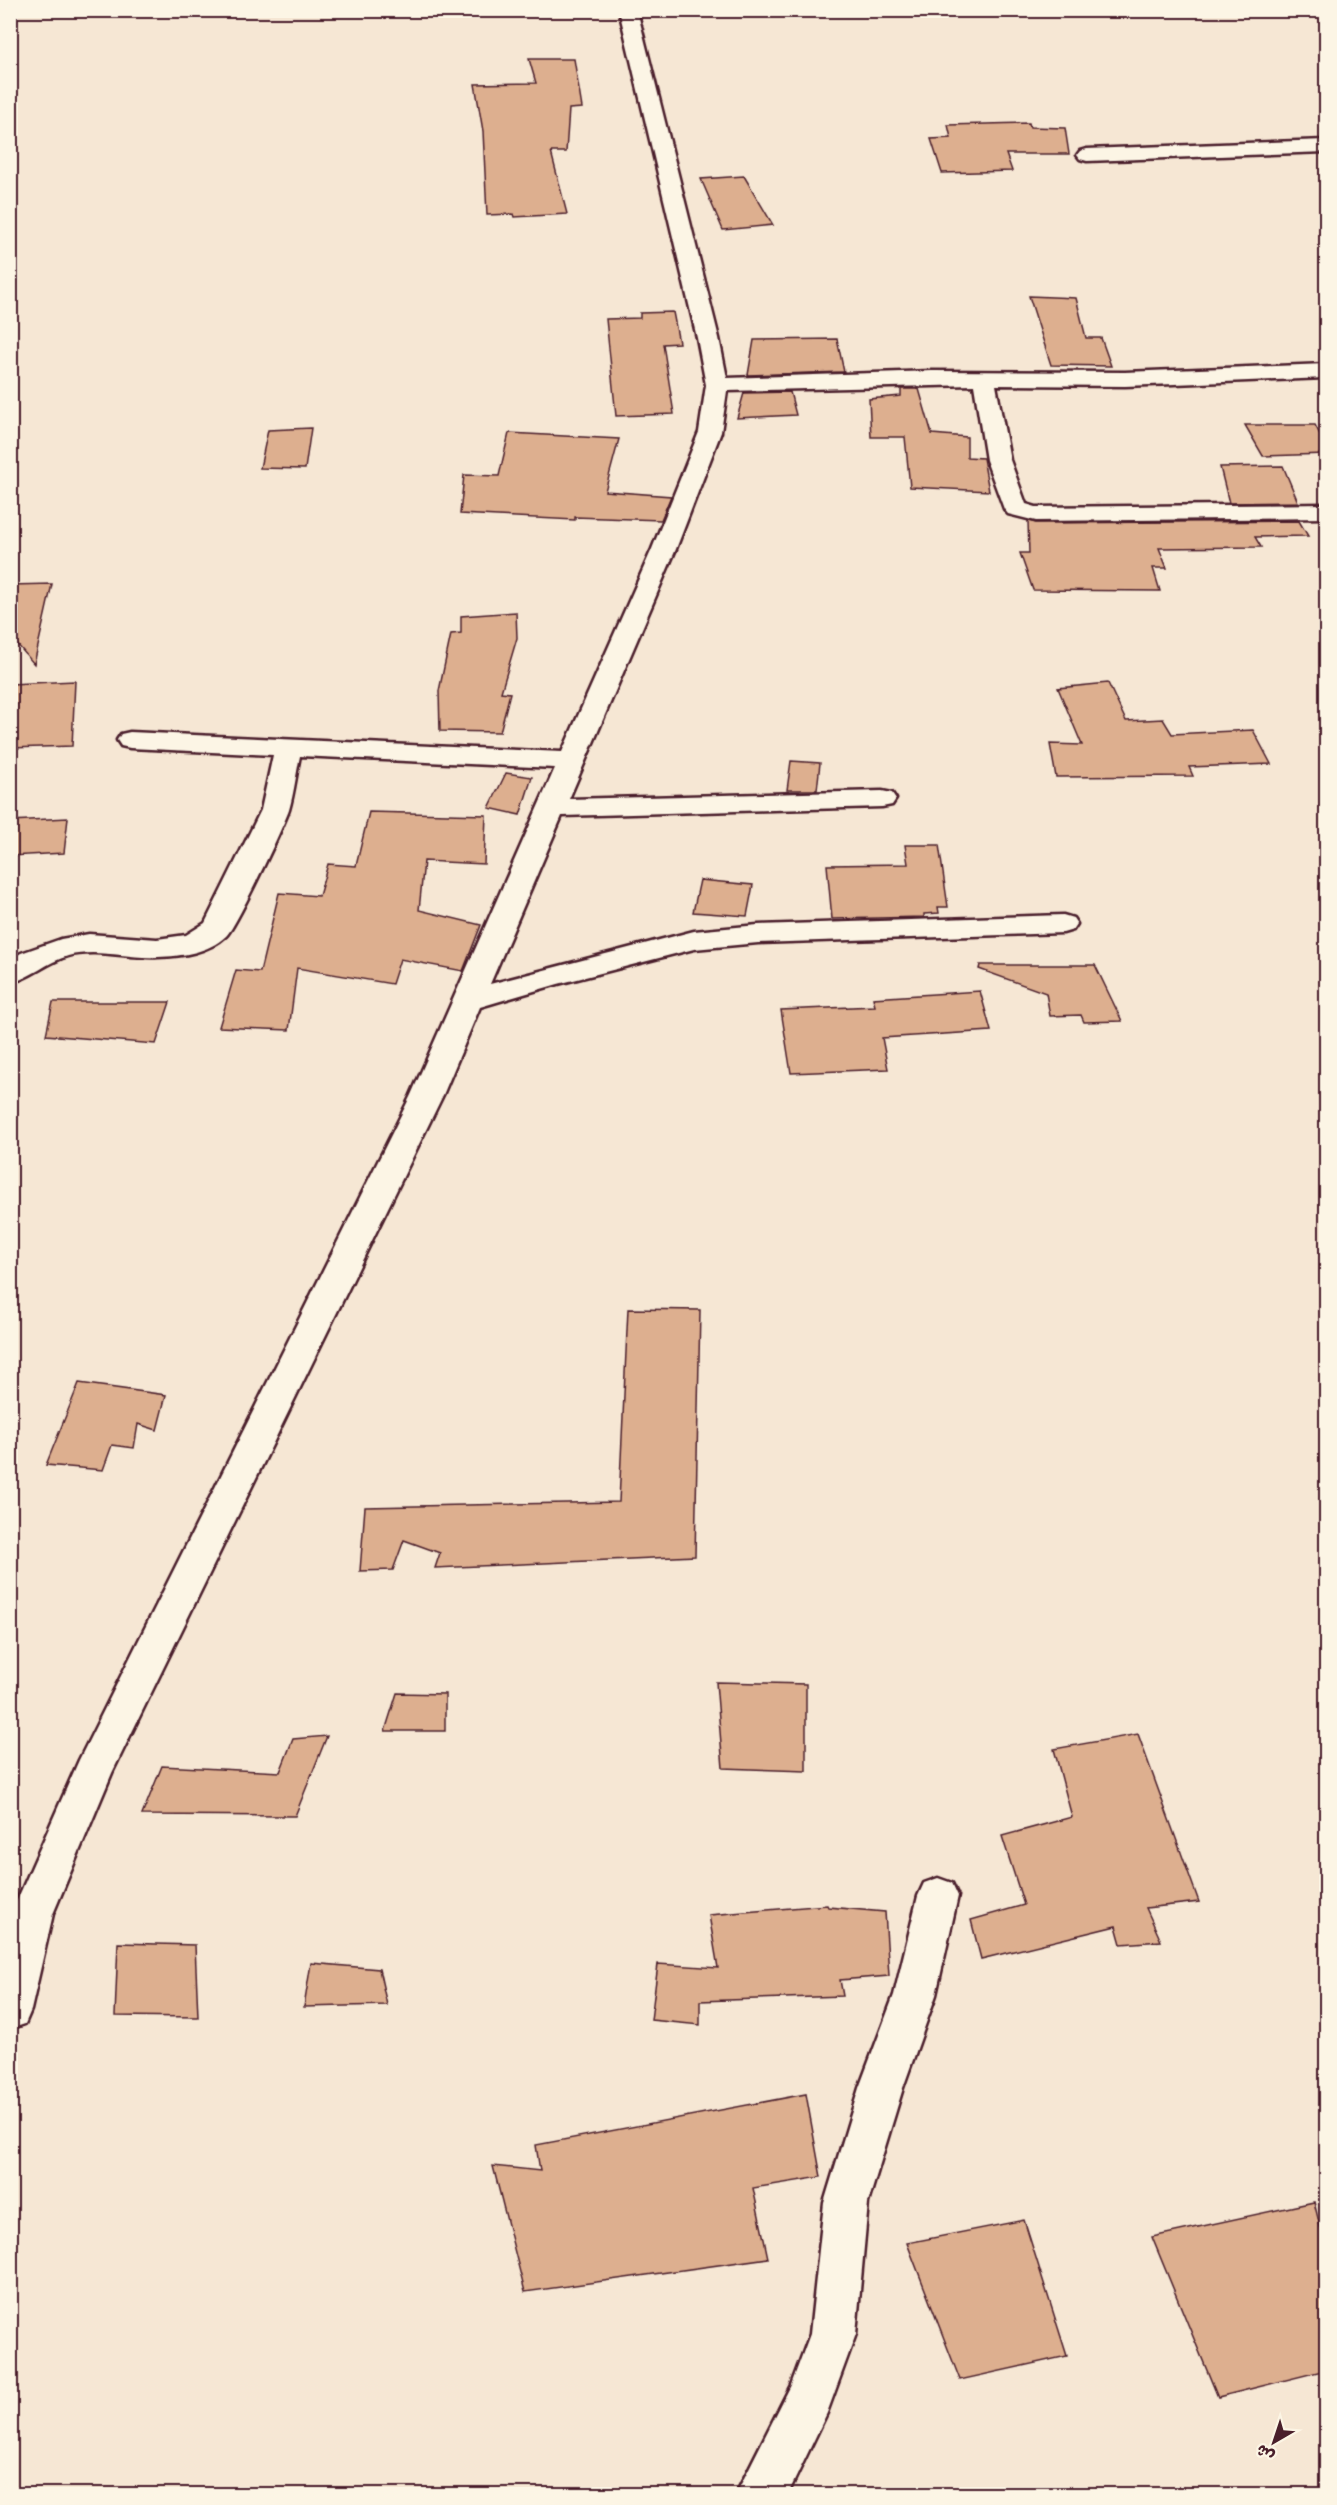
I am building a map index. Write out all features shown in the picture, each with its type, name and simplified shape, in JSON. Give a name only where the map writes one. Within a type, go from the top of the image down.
[{"type":"street","points":[[10,2010],[32,1914],[93,1772],[422,1105],[668,539],[710,432],[717,386],[708,338],[628,10]]},
{"type":"street","points":[[1087,155],[1326,146]]},
{"type":"street","points":[[717,386],[932,378],[1125,379],[1326,371]]},
{"type":"street","points":[[984,379],[998,460],[1016,509],[1036,514],[1098,515],[1326,511]]},
{"type":"street","points":[[130,740],[571,761]]},
{"type":"street","points":[[10,974],[31,960],[61,948],[89,943],[157,948],[194,944],[217,929],[275,810],[288,747]]},
{"type":"street","points":[[551,808],[882,799]]},
{"type":"street","points":[[468,1001],[561,973],[694,939],[758,934],[1063,924]]},
{"type":"street","points":[[760,2494],[772,2476],[810,2396],[833,2334],[846,2203],[881,2088],[915,1995],[938,1896]]},
{"type":"building","points":[[529,59],[574,59],[582,108],[569,109],[566,152],[551,152],[567,214],[514,217],[513,214],[487,215],[483,131],[475,84],[536,83]]},
{"type":"building","points":[[1029,123],[1030,127],[1065,128],[1069,154],[1006,154],[1012,171],[942,173],[931,139],[951,138],[948,125]]},
{"type":"building","points":[[744,176],[773,225],[723,230],[701,179]]},
{"type":"building","points":[[1029,296],[1076,298],[1086,338],[1101,338],[1111,366],[1051,365]]},
{"type":"building","points":[[673,312],[679,343],[663,344],[674,414],[616,416],[606,319],[640,318],[640,313]]},
{"type":"building","points":[[837,339],[844,372],[748,375],[754,340]]},
{"type":"building","points":[[901,389],[919,389],[932,434],[967,437],[967,457],[983,458],[989,491],[910,487],[905,437],[871,437],[869,399],[901,396]]},
{"type":"building","points":[[790,392],[796,415],[737,418],[744,393]]},
{"type":"building","points":[[1245,425],[1315,425],[1326,446],[1326,454],[1263,456]]},
{"type":"building","points":[[311,428],[305,469],[260,468],[268,430]]},
{"type":"building","points":[[509,433],[619,439],[605,491],[671,496],[661,520],[575,517],[575,520],[460,514],[464,475],[499,476]]},
{"type":"building","points":[[1283,466],[1298,502],[1229,503],[1220,467]]},
{"type":"building","points":[[1028,521],[1036,523],[1299,521],[1308,536],[1255,537],[1261,547],[1159,548],[1167,568],[1153,568],[1160,591],[1033,590],[1020,553],[1029,553]]},
{"type":"building","points":[[52,584],[34,664],[10,636],[10,585]]},
{"type":"building","points":[[516,612],[517,638],[501,692],[510,693],[500,732],[440,731],[439,691],[451,634],[461,633],[461,616]]},
{"type":"building","points":[[75,681],[72,746],[10,748],[10,684]]},
{"type":"building","points":[[1108,683],[1126,721],[1163,719],[1172,734],[1253,730],[1271,764],[1189,767],[1193,776],[1056,777],[1050,744],[1082,745],[1058,688]]},
{"type":"building","points":[[791,761],[820,763],[817,790],[787,790]]},
{"type":"building","points":[[506,773],[532,777],[520,815],[489,808]]},
{"type":"building","points":[[369,812],[486,815],[484,864],[424,861],[419,910],[481,925],[463,971],[400,959],[392,984],[297,968],[289,1030],[219,1027],[236,970],[260,972],[279,893],[319,896],[328,864],[356,866]]},
{"type":"building","points":[[68,818],[64,853],[10,856],[10,821]]},
{"type":"building","points":[[905,845],[939,845],[948,907],[938,907],[939,913],[924,914],[924,917],[832,919],[827,865],[908,864]]},
{"type":"building","points":[[700,880],[753,885],[747,916],[693,912]]},
{"type":"building","points":[[980,965],[1095,965],[1122,1021],[1084,1022],[1081,1015],[1050,1016],[1046,993],[979,969]]},
{"type":"building","points":[[980,991],[991,1031],[882,1038],[888,1069],[791,1073],[781,1010],[875,1006],[873,998]]},
{"type":"building","points":[[53,1002],[170,1002],[156,1044],[46,1035]]},
{"type":"building","points":[[628,1309],[700,1310],[695,1556],[435,1568],[440,1553],[404,1540],[393,1570],[360,1571],[365,1507],[619,1502]]},
{"type":"building","points":[[79,1383],[166,1395],[157,1430],[138,1424],[134,1448],[112,1445],[103,1470],[46,1465]]},
{"type":"building","points":[[716,1682],[806,1684],[806,1771],[723,1768]]},
{"type":"building","points":[[397,1693],[445,1694],[445,1731],[385,1731]]},
{"type":"building","points":[[1138,1734],[1199,1902],[1146,1908],[1161,1941],[1121,1944],[1116,1926],[981,1959],[971,1920],[1024,1905],[1002,1836],[1072,1817],[1054,1749]]},
{"type":"building","points":[[327,1736],[295,1816],[142,1815],[162,1766],[280,1772],[293,1739]]},
{"type":"building","points":[[827,1905],[828,1907],[885,1912],[889,1976],[840,1980],[843,1996],[700,2001],[700,2025],[651,2020],[658,1964],[718,1968],[709,1915]]},
{"type":"building","points":[[118,1943],[195,1945],[198,2017],[115,2016]]},
{"type":"building","points":[[311,1963],[379,1969],[387,2005],[304,2007]]},
{"type":"building","points":[[806,2094],[821,2177],[753,2188],[768,2258],[525,2292],[493,2166],[540,2171],[536,2145]]},
{"type":"building","points":[[1314,2202],[1326,2250],[1326,2370],[1218,2397],[1152,2237]]},
{"type":"building","points":[[1024,2220],[1067,2356],[960,2380],[907,2243]]}]
